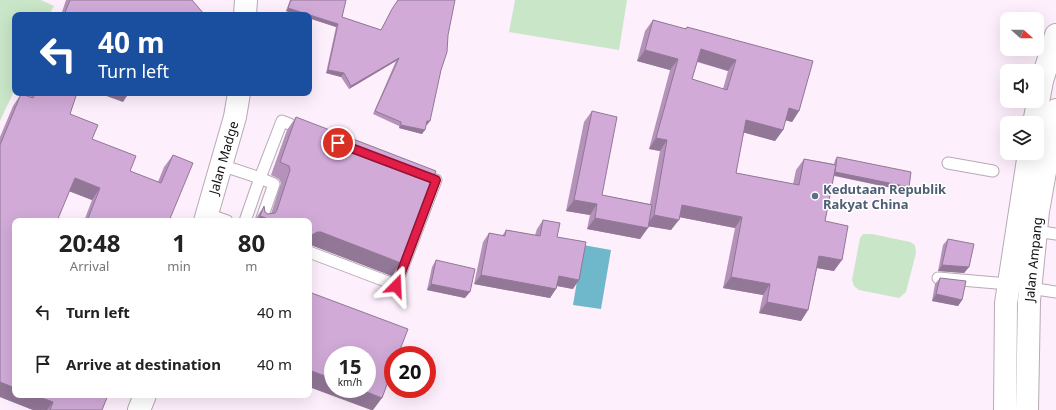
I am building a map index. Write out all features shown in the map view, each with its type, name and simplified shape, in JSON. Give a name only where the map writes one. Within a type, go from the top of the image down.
[{"type":"main road","points":[[245,12],[246,0]]},
{"type":"main road","points":[[1035,116],[1042,81],[1056,35]]},
{"type":"main road","name":"Jalan Madge","points":[[213,218],[221,165],[235,118],[239,96]]},
{"type":"main road","name":"Jalan Ampang","points":[[1027,410],[1030,288],[1046,233],[1038,211],[1056,110]]},
{"type":"main road","name":"Jalan Ampang","points":[[1005,410],[1006,302],[1028,160]]},
{"type":"main road","points":[[140,410],[144,398]]},
{"type":"lane","points":[[246,218],[282,121],[311,132]]},
{"type":"lane","points":[[948,164],[993,171]]},
{"type":"lane","points":[[221,165],[274,184],[262,218]]},
{"type":"lane","points":[[312,253],[396,286],[436,180],[406,169]]},
{"type":"lane","points":[[938,278],[1008,284]]},
{"type":"lane","points":[[1030,288],[1056,292]]},
{"type":"green space","points":[[0,0],[41,0],[54,6],[51,12],[12,12],[12,95],[0,121]]},
{"type":"green space","points":[[515,0],[627,0],[619,50],[509,32]]},
{"type":"green space","points":[[863,234],[872,234],[910,242],[915,245],[916,253],[906,292],[899,298],[859,290],[854,286],[852,280],[860,238]]},
{"type":"water","points":[[583,245],[611,250],[601,309],[573,305]]},
{"type":"building","points":[[70,0],[192,0],[202,12],[65,12]]},
{"type":"building","points":[[291,0],[346,0],[342,17],[381,30],[398,0],[455,0],[448,35],[447,52],[441,70],[430,121],[427,121],[425,130],[401,125],[401,122],[375,111],[399,58],[351,86],[344,73],[328,70],[338,24],[312,16],[312,12],[300,12],[288,8]]},
{"type":"building","points":[[653,20],[686,29],[687,27],[813,61],[799,111],[789,108],[783,130],[746,120],[736,173],[799,185],[804,159],[836,165],[825,221],[848,226],[842,260],[819,256],[808,310],[767,302],[770,284],[731,277],[742,217],[682,205],[679,220],[654,215],[667,140],[656,138],[678,59],[645,50]],"holes":[[[701,49],[736,60],[727,90],[692,79]]]},
{"type":"building","points":[[20,96],[33,98],[34,96],[76,96],[70,114],[98,125],[92,139],[136,156],[130,171],[161,183],[173,155],[193,163],[170,218],[88,218],[100,188],[75,178],[58,218],[12,218],[12,387],[0,382],[0,145]]},
{"type":"building","points":[[592,111],[617,117],[602,195],[652,205],[648,228],[595,218],[597,204],[574,200]]},
{"type":"building","points":[[296,117],[436,171],[401,263],[321,232],[317,232],[312,235],[312,218],[266,218],[260,216],[264,206],[265,212],[268,214],[275,213],[277,210],[290,170],[289,166],[280,162]]},
{"type":"building","points":[[837,157],[911,172],[909,187],[835,172]]},
{"type":"building","points":[[543,220],[560,223],[557,237],[586,242],[579,280],[559,276],[556,289],[481,275],[489,233],[505,236],[506,230],[540,236]]},
{"type":"building","points":[[948,239],[974,244],[969,267],[942,265]]},
{"type":"building","points":[[436,260],[475,269],[470,292],[431,284]]},
{"type":"building","points":[[940,278],[966,281],[962,300],[936,294]]},
{"type":"building","points":[[312,293],[408,329],[401,346],[384,346],[384,393],[382,398],[376,396],[376,346],[324,346],[324,376],[312,371]]},
{"type":"building","points":[[42,398],[107,398],[102,410],[50,410],[53,402]]},
{"type":"place","name":"Kedutaan Republik Rakyat China","points":[[815,196]]},
{"type":"route","points":[[338,143],[436,180],[396,286]]}]
